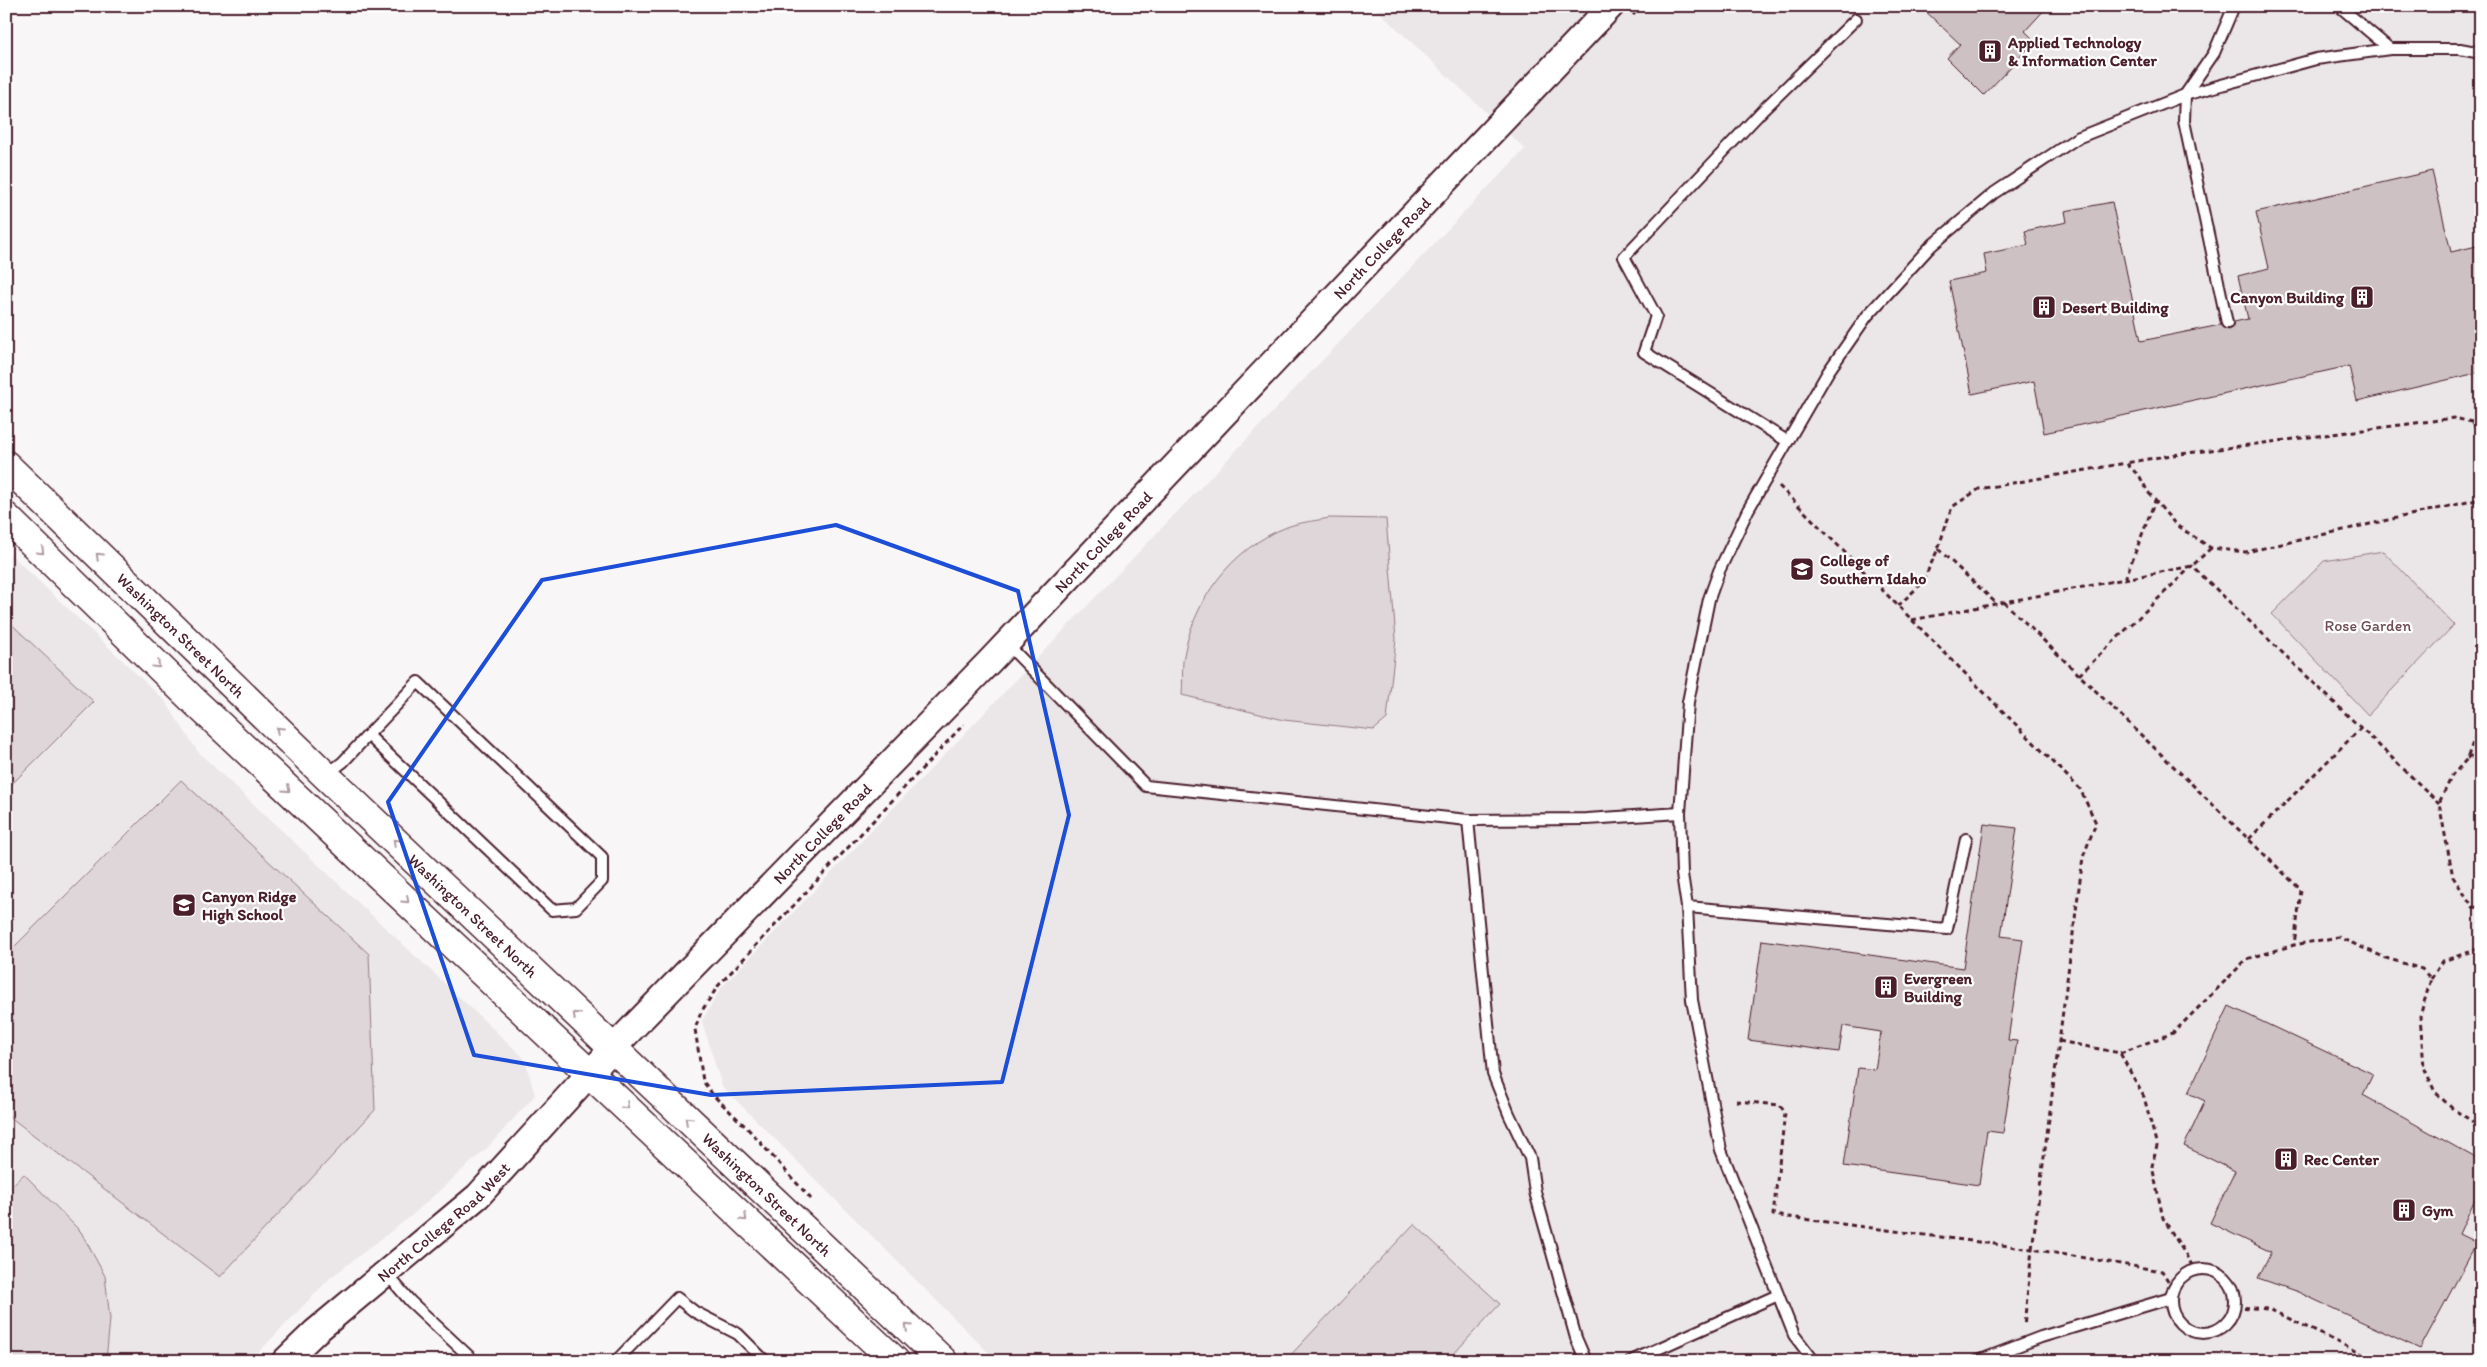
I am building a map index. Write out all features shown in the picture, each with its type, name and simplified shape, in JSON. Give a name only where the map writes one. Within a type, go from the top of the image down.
[{"type":"main road","name":"Washington Street North","points":[[6,465],[325,775],[943,1361]]},
{"type":"main road","name":"Washington Street North","points":[[6,517],[194,701],[590,1072],[894,1361]]},
{"type":"street","name":"North College Road","points":[[590,1072],[1007,644],[1611,6]]},
{"type":"street","name":"North College Road West","points":[[285,1361],[386,1272],[478,1196],[590,1072]]},
{"type":"lane","points":[[2228,323],[2184,121],[2184,95],[2214,54],[2234,6]]},
{"type":"lane","points":[[2339,6],[2390,49]]},
{"type":"lane","points":[[1787,440],[1644,352],[1656,316],[1624,257],[1762,111],[1856,19]]},
{"type":"lane","points":[[1814,1361],[1794,1335],[1721,1150],[1692,1000],[1687,907],[1682,874],[1680,813],[1688,702],[1709,599],[1719,571],[1787,440],[1828,372],[1867,316],[1931,246],[1994,193],[2077,138],[2184,95],[2316,59],[2390,49],[2460,49],[2481,54]]},
{"type":"lane","points":[[1007,644],[1146,786],[1468,820],[1587,819],[1680,813]]},
{"type":"lane","points":[[325,775],[343,762],[368,735],[418,682],[602,857],[602,881],[576,908],[552,910],[368,735]]},
{"type":"lane","points":[[1468,820],[1493,1074],[1530,1158],[1534,1192],[1576,1338],[1586,1361]]},
{"type":"lane","points":[[1687,907],[1946,928],[1966,839]]},
{"type":"lane","points":[[1978,1361],[2172,1293],[2186,1274],[2195,1270],[2214,1271],[2224,1277],[2235,1296],[2235,1306],[2231,1317],[2224,1326],[2215,1331],[2195,1333],[2187,1329],[2174,1316],[2172,1293]]},
{"type":"lane","points":[[386,1272],[410,1301],[474,1361]]},
{"type":"lane","points":[[1631,1361],[1778,1295]]},
{"type":"lane","points":[[616,1361],[677,1298],[695,1312],[738,1334],[765,1361]]},
{"type":"path","points":[[1898,606],[1922,583],[1938,549],[1952,507],[1979,489],[2165,456],[2454,418],[2481,424]]},
{"type":"path","points":[[2474,423],[2481,460]]},
{"type":"path","points":[[2126,463],[2140,477],[2155,500],[2176,525],[2211,548],[2246,552],[2481,499]]},
{"type":"path","points":[[1768,475],[2080,789],[2096,823],[2083,857],[2032,1249],[2022,1344]]},
{"type":"path","points":[[2125,579],[2155,500]]},
{"type":"path","points":[[2079,676],[2211,548]]},
{"type":"path","points":[[1938,549],[1997,604]]},
{"type":"path","points":[[1912,620],[2192,566]]},
{"type":"path","points":[[2192,566],[2439,803],[2453,877],[2473,907],[2481,908]]},
{"type":"path","points":[[2004,602],[2301,890],[2294,945]]},
{"type":"path","points":[[2439,803],[2452,776],[2467,759],[2477,731],[2481,663]]},
{"type":"path","points":[[703,1081],[695,1030],[701,1012],[718,986],[970,717]]},
{"type":"path","points":[[2249,839],[2361,728]]},
{"type":"path","points":[[2467,759],[2481,754]]},
{"type":"path","points":[[2059,1041],[2120,1053],[2173,1033],[2248,959],[2294,945],[2338,937],[2386,958],[2422,969],[2431,979]]},
{"type":"path","points":[[2481,948],[2444,961],[2431,979],[2420,1016],[2424,1067],[2435,1092],[2453,1108],[2481,1127]]},
{"type":"path","points":[[2120,1053],[2144,1097],[2157,1146],[2152,1166],[2163,1218],[2195,1270]]},
{"type":"path","points":[[1736,1101],[1780,1105],[1785,1113],[1773,1216],[2032,1249],[2162,1271],[2172,1293]]},
{"type":"path","points":[[2235,1306],[2269,1309],[2377,1361]]},
{"type":"highlighted area","points":[[836,525],[1018,591],[1069,815],[1002,1082],[711,1095],[474,1055],[388,802],[542,580]]},
{"type":"shaded area","name":"College of Southern Idaho","points":[[1373,6],[2481,6],[2481,1361],[997,1361],[722,1086],[702,1021],[721,988],[1525,149]]},
{"type":"shaded area","name":"Canyon Ridge High School","points":[[6,550],[165,701],[198,752],[524,1058],[535,1095],[487,1148],[411,1216],[330,1278],[250,1361],[6,1361]]},
{"type":"green space","points":[[1329,518],[1386,519],[1396,639],[1387,719],[1374,730],[1284,720],[1182,695],[1183,661],[1188,639],[1195,618],[1217,580],[1248,548],[1267,536],[1292,525]]},
{"type":"green space","name":"Rose Garden","points":[[2383,551],[2454,625],[2368,715],[2272,614],[2324,561]]},
{"type":"green space","points":[[6,619],[94,702],[6,790]]},
{"type":"green space","points":[[181,780],[369,954],[375,1110],[220,1277],[6,1114],[6,955]]},
{"type":"green space","points":[[24,1174],[81,1232],[105,1276],[110,1319],[106,1361],[6,1361],[6,1191]]},
{"type":"green space","points":[[1414,1224],[1500,1304],[1447,1361],[1285,1361]]},
{"type":"building","name":"Applied Technology & Information Center","points":[[1920,6],[2048,6],[2025,31],[2035,41],[1984,95],[1947,58],[1960,44]]},
{"type":"building","points":[[2432,171],[2451,252],[2481,245],[2481,372],[2357,401],[2349,366],[2044,433],[2034,381],[1972,394],[1949,281],[1987,273],[1984,254],[2028,245],[2025,231],[2067,222],[2065,211],[2112,202],[2141,341],[2220,325],[2228,330],[2232,328],[2234,322],[2248,319],[2238,276],[2269,268],[2256,212]]},
{"type":"building","name":"Evergreen Building","points":[[1984,824],[2017,828],[2001,936],[2023,939],[2008,1040],[2017,1041],[2003,1133],[1987,1131],[1979,1185],[1844,1166],[1858,1068],[1875,1070],[1881,1032],[1843,1026],[1839,1052],[1748,1040],[1762,940],[1963,968]]},
{"type":"building","points":[[2229,1006],[2373,1074],[2363,1095],[2481,1161],[2481,1186],[2459,1234],[2477,1243],[2420,1349],[2298,1292],[2258,1278],[2271,1252],[2210,1223],[2235,1171],[2184,1146],[2205,1101],[2188,1093]]},
{"type":"place","name":"Applied Technology & Information Center","points":[[1990,51]]},
{"type":"place","name":"Canyon Building","points":[[2362,297]]},
{"type":"place","name":"Desert Building","points":[[2044,307]]},
{"type":"place","name":"College of Southern Idaho","points":[[1802,569]]},
{"type":"place","name":"Canyon Ridge High School","points":[[184,905]]},
{"type":"place","name":"Evergreen Building","points":[[1886,987]]},
{"type":"place","name":"Rec Center","points":[[2286,1159]]},
{"type":"place","name":"Gym","points":[[2404,1210]]}]
